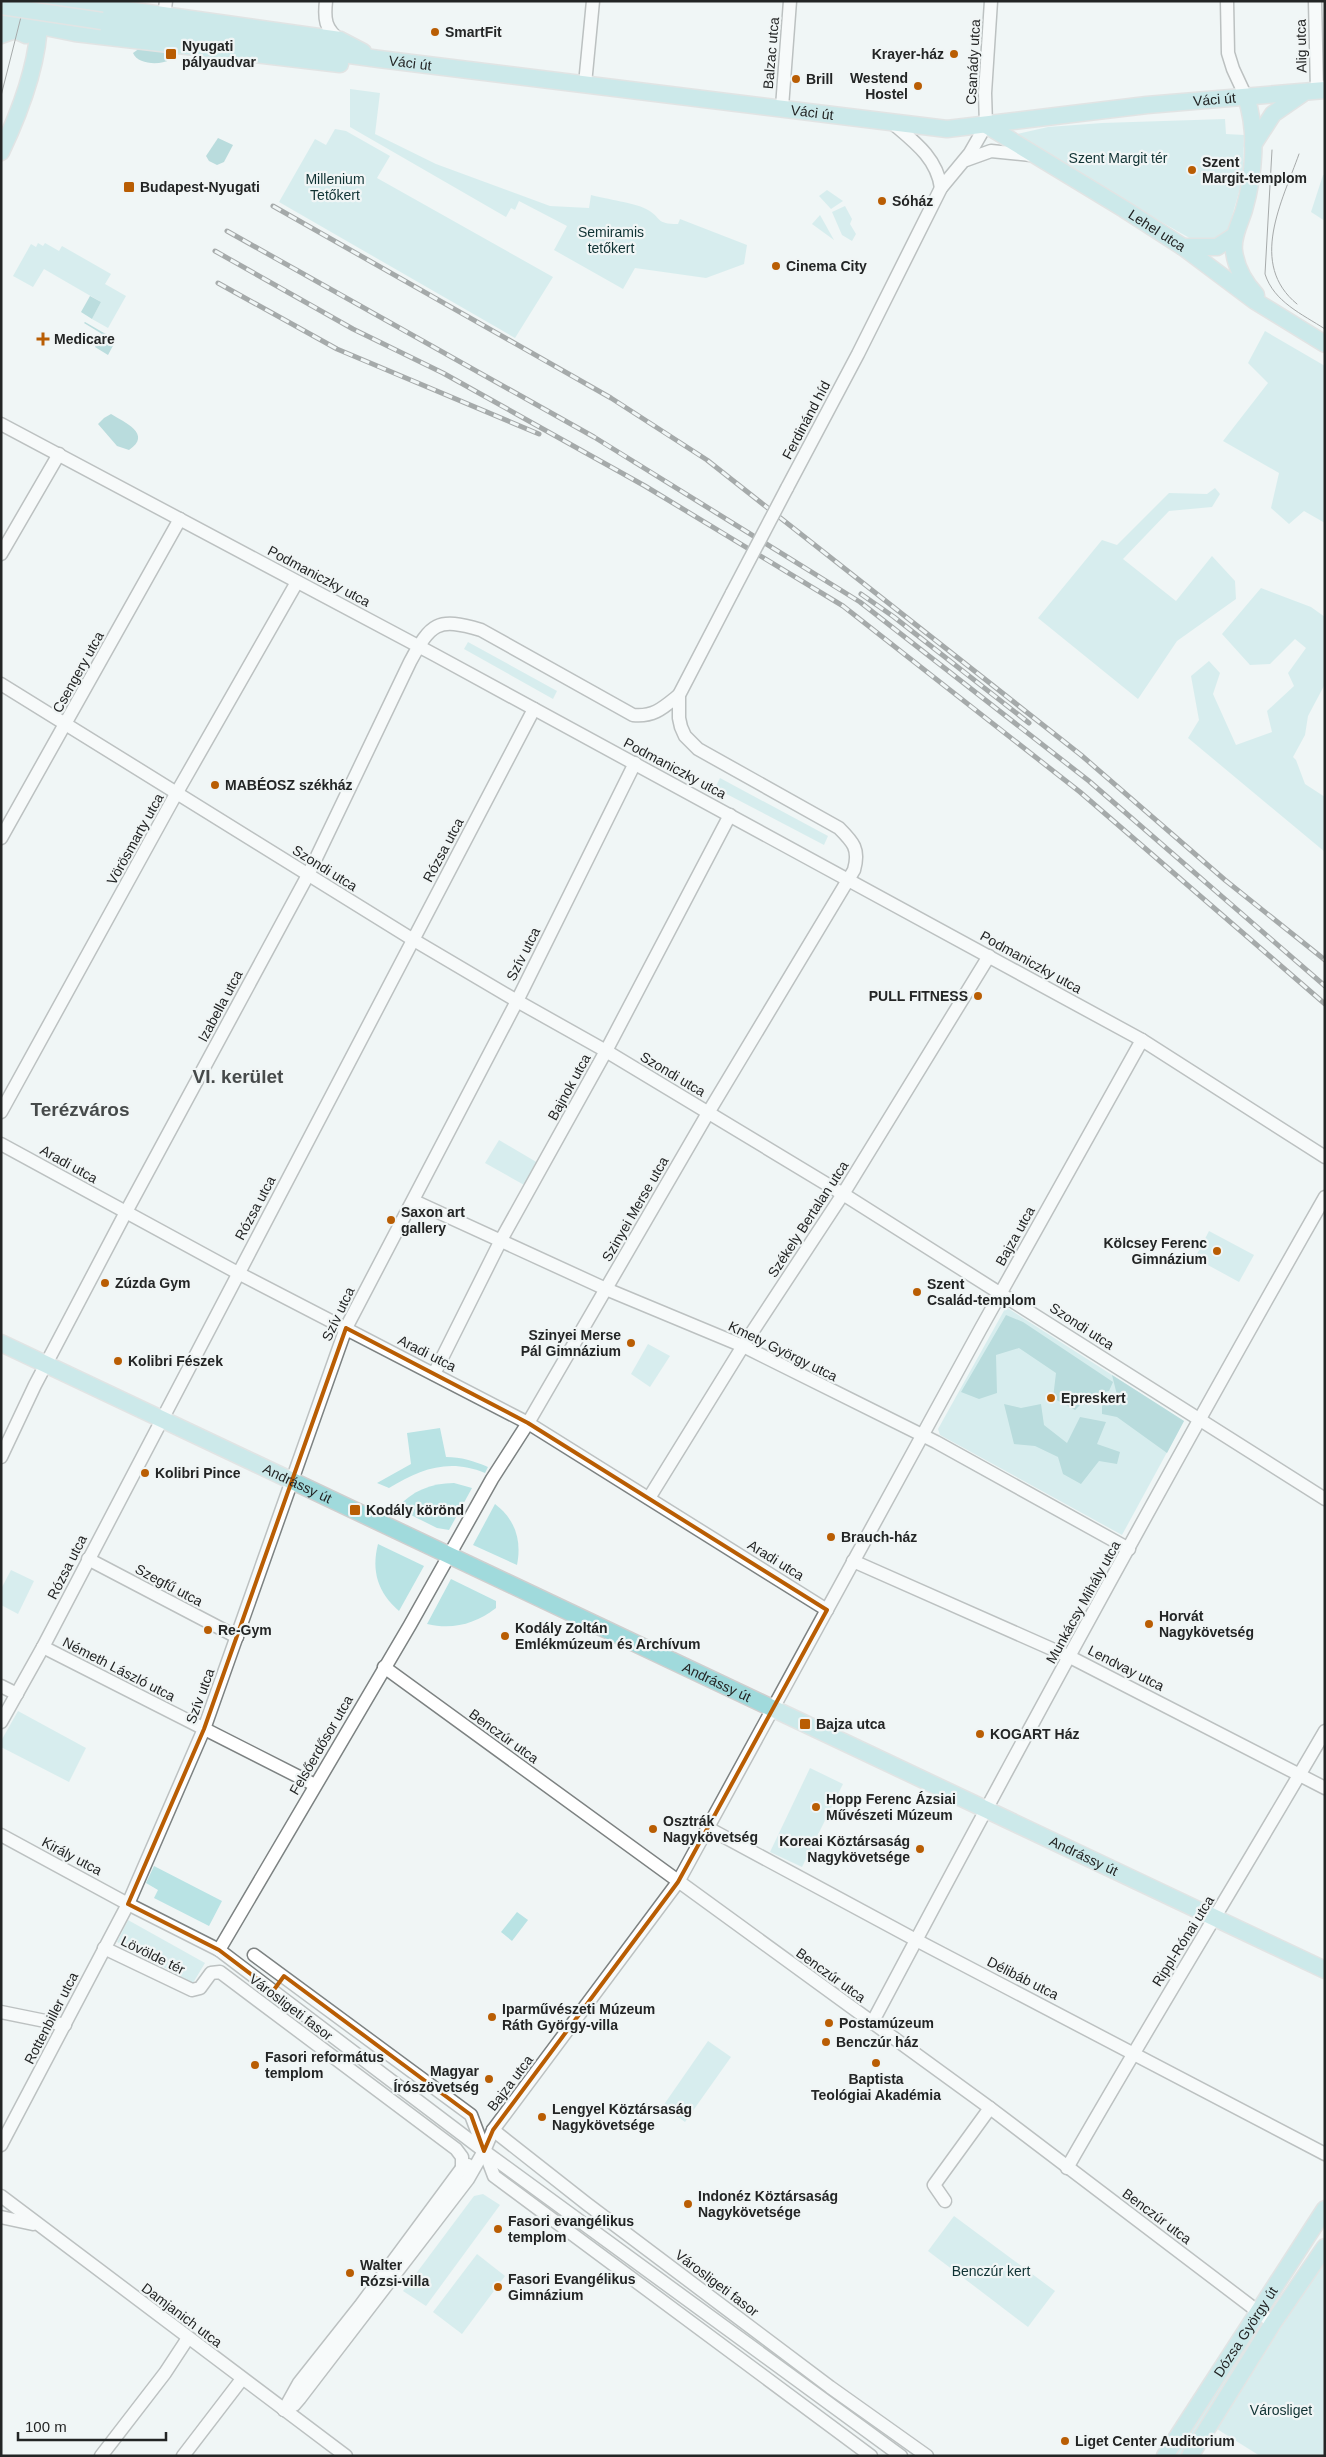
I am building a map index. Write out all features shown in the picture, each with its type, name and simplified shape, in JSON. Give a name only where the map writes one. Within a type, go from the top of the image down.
[{"type":"main road","points":[[3,19],[8,1]]},
{"type":"main road","points":[[74,32],[67,16],[68,12],[84,3]]},
{"type":"main road","name":"Váci út","points":[[37,8],[84,3],[165,8],[340,40],[379,59]]},
{"type":"main road","points":[[3,19],[37,8]]},
{"type":"main road","points":[[3,19],[37,8]]},
{"type":"main road","points":[[37,8],[74,32]]},
{"type":"main road","points":[[1,152],[15,119],[36,51],[37,8]]},
{"type":"main road","name":"Váci út","points":[[3,19],[231,38],[379,59],[782,107],[946,129],[1147,105],[1316,90]]},
{"type":"main road","points":[[1,35],[10,30],[24,33],[33,42],[36,51]]},
{"type":"main road","points":[[36,51],[54,37],[74,32]]},
{"type":"main road","name":"Váci út","points":[[74,32],[339,64],[379,59]]},
{"type":"main road","points":[[1253,145],[1274,114],[1285,104],[1316,90]]},
{"type":"main road","name":"Váci út","points":[[1234,236],[1248,193],[1253,145],[1251,117],[1246,96]]},
{"type":"main road","name":"Lehel utca","points":[[986,125],[1183,248],[1272,312],[1325,344]]},
{"type":"main road","points":[[1183,248],[1217,246],[1234,236]]},
{"type":"main road","points":[[1234,236],[1233,249],[1241,273],[1253,291],[1272,312]]},
{"type":"main road","name":"Andrássy út","points":[[1,1343],[163,1418],[772,1709],[1325,1970]]},
{"type":"main road","name":"Dózsa György út","points":[[1165,2456],[1325,2209]]},
{"type":"main road","name":"Dózsa György út","points":[[1190,2456],[1274,2323],[1325,2247]]},
{"type":"street","points":[[326,1],[324,19],[328,29],[340,40]]},
{"type":"street","points":[[584,84],[593,1]]},
{"type":"street","name":"Balzac utca","points":[[782,107],[790,1]]},
{"type":"street","name":"Csanády utca","points":[[986,125],[985,93],[991,1]]},
{"type":"street","points":[[1227,1],[1228,53],[1233,70],[1246,96]]},
{"type":"street","name":"Alig utca","points":[[1315,1],[1316,90]]},
{"type":"street","points":[[890,121],[930,158],[938,174],[941,188]]},
{"type":"street","name":"Ferdinánd híd","points":[[419,646],[434,626],[445,624],[466,625],[481,630],[634,715],[648,716],[664,707],[680,693],[858,354],[941,188],[986,125]]},
{"type":"street","points":[[962,161],[991,151],[1034,155]]},
{"type":"street","name":"Podmaniczky utca","points":[[1,424],[419,646],[848,878],[1142,1040],[1325,1157]]},
{"type":"street","points":[[1,554],[5,536],[59,454]]},
{"type":"street","name":"Csengery utca","points":[[1,838],[180,519]]},
{"type":"street","name":"Vörösmarty utca","points":[[1,1112],[176,794],[297,582]]},
{"type":"street","name":"Izabella utca","points":[[1,1457],[126,1212],[308,875],[419,646]]},
{"type":"street","name":"Szondi utca","points":[[1,684],[176,794],[516,1002],[606,1051],[843,1194],[1001,1292],[1325,1499]]},
{"type":"street","name":"Ferdinánd híd","points":[[680,693],[679,718],[681,727],[685,736],[698,750],[839,828],[851,839],[857,858],[854,870],[848,878]]},
{"type":"street","name":"Rózsa utca","points":[[1,1722],[43,1647],[534,709]]},
{"type":"street","name":"Szív utca","points":[[128,1904],[204,1729],[346,1328],[414,1201],[516,1002],[635,763]]},
{"type":"street","name":"Bajnok utca","points":[[434,1374],[501,1240],[606,1051],[730,815]]},
{"type":"street","name":"Szinyei Merse utca","points":[[449,1555],[492,1479],[528,1423],[708,1113],[848,878]]},
{"type":"street","name":"Székely Bertalan utca","points":[[649,1498],[743,1346],[843,1194],[989,956]]},
{"type":"street","name":"Bajza utca","points":[[284,2410],[294,2405],[300,2398],[464,2183],[481,2156],[493,2130],[678,1882],[1001,1292],[1142,1040]]},
{"type":"street","name":"Aradi utca","points":[[1,1144],[238,1273],[528,1423],[827,1610]]},
{"type":"street","name":"Munkácsy Mihály utca","points":[[872,2023],[985,1809],[1070,1657],[1199,1418],[1325,1197]]},
{"type":"street","name":"Kmety György utca","points":[[414,1201],[606,1289],[743,1346],[922,1436],[1129,1549]]},
{"type":"street","name":"Felsőerdősor utca","points":[[219,1950],[449,1555]]},
{"type":"street","name":"Szegfű utca","points":[[88,1558],[237,1638]]},
{"type":"street","name":"Lendvay utca","points":[[853,1561],[1070,1657],[1325,1788]]},
{"type":"street","name":"Németh László utca","points":[[43,1647],[315,1785]]},
{"type":"street","name":"Benczúr utca","points":[[384,1667],[990,2108],[1274,2323]]},
{"type":"street","points":[[1,1686],[17,1694]]},
{"type":"street","name":"Rippl-Rónai utca","points":[[1067,2168],[1133,2052],[1202,1937],[1228,1898],[1325,1731]]},
{"type":"street","name":"Délibáb utca","points":[[708,1828],[916,1940],[1325,2154]]},
{"type":"street","name":"Király utca","points":[[1,1835],[128,1904]]},
{"type":"street","points":[[128,1904],[219,1950]]},
{"type":"street","name":"Rottenbiller utca","points":[[1,2145],[128,1904]]},
{"type":"street","name":"Lövölde tér","points":[[104,1948],[192,1990],[200,1988],[211,1973]]},
{"type":"street","name":"Városligeti fasor","points":[[219,1950],[481,2156],[901,2456]]},
{"type":"street","name":"Városligeti fasor","points":[[254,1955],[471,2115],[481,2156],[494,2176],[563,2225],[871,2456]]},
{"type":"street","name":"Városligeti fasor","points":[[211,1973],[220,1972],[456,2149],[462,2157],[462,2168]]},
{"type":"street","name":"Városligeti fasor","points":[[273,1991],[284,1976]]},
{"type":"street","points":[[1,2012],[65,2024]]},
{"type":"street","points":[[945,2201],[934,2185],[990,2108]]},
{"type":"street","name":"Városligeti fasor","points":[[493,2130],[587,2204],[782,2351],[927,2456]]},
{"type":"street","points":[[284,2410],[299,2383],[360,2306],[462,2168],[481,2156]]},
{"type":"street","name":"Damjanich utca","points":[[1,2196],[346,2456]]},
{"type":"street","points":[[1,2217],[38,2225]]},
{"type":"street","points":[[101,2456],[165,2373],[188,2338]]},
{"type":"street","points":[[183,2456],[242,2379]]},
{"type":"highlighted area","points":[[346,1328],[528,1423],[827,1610],[678,1882],[493,2130],[484,2151],[471,2115],[284,1976],[273,1991],[219,1950],[128,1904],[204,1729]]},
{"type":"green space","name":"Semiramis tetőkert","points":[[350,89],[380,93],[375,134],[436,164],[550,206],[589,208],[591,195],[643,208],[662,222],[678,224],[680,219],[747,245],[744,264],[706,278],[635,268],[623,289],[554,250],[567,226],[519,201],[515,210],[511,208],[506,217],[350,127]]},
{"type":"green space","name":"Szent Margit tér","points":[[1225,119],[1226,134],[1244,135],[1243,178],[1227,234],[1216,245],[1200,244],[1014,138],[1013,135],[1048,127],[1102,123]]},
{"type":"green space","name":"Millenium Tetőkert","points":[[335,129],[346,131],[390,156],[377,178],[553,277],[515,338],[279,202],[315,139],[326,145]]},
{"type":"green space","points":[[1323,175],[1325,175],[1325,221],[1311,212]]},
{"type":"green space","points":[[827,190],[843,201],[831,209],[819,196]]},
{"type":"green space","points":[[845,206],[852,219],[850,224],[856,234],[852,241],[842,235],[832,212]]},
{"type":"green space","points":[[820,215],[834,240],[812,224]]},
{"type":"green space","points":[[38,243],[43,246],[45,243],[59,251],[62,246],[111,274],[105,284],[126,296],[108,328],[92,319],[101,302],[44,269],[33,287],[13,276],[31,244],[36,247]]},
{"type":"green space","points":[[1265,331],[1325,366],[1325,523],[1304,511],[1289,524],[1271,508],[1279,473],[1223,441],[1268,383],[1248,363]]},
{"type":"green space","points":[[1215,488],[1220,494],[1212,507],[1169,511],[1123,559],[1176,601],[1212,556],[1235,581],[1236,599],[1177,641],[1138,699],[1038,618],[1102,540],[1117,545],[1169,493],[1207,494]]},
{"type":"green space","points":[[1261,588],[1311,607],[1325,617],[1325,684],[1308,716],[1305,735],[1293,757],[1296,760],[1305,784],[1325,797],[1325,852],[1188,738],[1199,720],[1191,676],[1209,661],[1220,673],[1213,694],[1236,745],[1272,732],[1267,711],[1294,686],[1288,673],[1306,648],[1295,639],[1270,664],[1250,665],[1222,634]]},
{"type":"green space","points":[[468,642],[557,691],[553,699],[464,649]]},
{"type":"green space","points":[[720,778],[828,836],[824,845],[715,788]]},
{"type":"green space","points":[[499,1140],[538,1163],[526,1186],[485,1163]]},
{"type":"green space","points":[[1209,1231],[1254,1255],[1239,1282],[1195,1258]]},
{"type":"green space","name":"Epreskert","points":[[1006,1307],[1184,1421],[1122,1535],[940,1435],[938,1429]]},
{"type":"green space","points":[[648,1344],[670,1356],[650,1387],[631,1374]]},
{"type":"green space","points":[[440,1428],[446,1457],[467,1460],[488,1467],[485,1473],[459,1466],[447,1466],[424,1471],[389,1488],[377,1483],[411,1464],[407,1433]]},
{"type":"green space","points":[[454,1483],[472,1488],[449,1530],[437,1528],[397,1508],[422,1489]]},
{"type":"green space","points":[[495,1504],[508,1516],[518,1539],[517,1565],[473,1545]]},
{"type":"green space","points":[[378,1544],[424,1566],[399,1611],[386,1597],[378,1581],[375,1563]]},
{"type":"green space","points":[[11,1570],[34,1581],[18,1614],[1,1605],[1,1589]]},
{"type":"green space","points":[[451,1579],[496,1601],[496,1608],[472,1622],[455,1626],[427,1624]]},
{"type":"green space","points":[[18,1711],[86,1748],[69,1782],[1,1747],[1,1741]]},
{"type":"green space","points":[[810,1768],[843,1784],[802,1867],[770,1852]]},
{"type":"green space","points":[[154,1866],[222,1901],[209,1926],[154,1898],[158,1890],[146,1883]]},
{"type":"green space","points":[[517,1912],[528,1920],[512,1941],[501,1932]]},
{"type":"green space","points":[[128,1920],[205,1963],[193,1983],[117,1942]]},
{"type":"green space","points":[[708,2041],[731,2057],[685,2122],[663,2106]]},
{"type":"green space","points":[[483,2194],[500,2205],[426,2306],[403,2291],[474,2196]]},
{"type":"green space","name":"Benczúr kert","points":[[954,2216],[1055,2291],[1028,2327],[928,2251]]},
{"type":"green space","points":[[477,2254],[505,2276],[462,2334],[433,2312]]},
{"type":"green space","name":"Városliget","points":[[1325,2258],[1325,2456],[1260,2456],[1217,2429]]},
{"type":"green space","points":[[1253,2336],[1257,2339],[1181,2456],[1175,2456]]},
{"type":"shaded area","points":[[140,48],[158,48],[171,54],[170,60],[161,63],[150,63],[139,60],[133,53]]},
{"type":"shaded area","points":[[218,138],[233,145],[224,162],[217,165],[209,161],[206,156]]},
{"type":"shaded area","points":[[90,296],[101,302],[92,319],[81,312]]},
{"type":"shaded area","points":[[85,322],[116,340],[108,355],[95,347],[102,334]]},
{"type":"shaded area","points":[[111,414],[129,425],[137,434],[136,444],[129,450],[117,446],[98,424]]},
{"type":"shaded area","points":[[1006,1315],[1023,1322],[1113,1382],[1109,1391],[1090,1395],[1075,1410],[1053,1398],[1056,1373],[1019,1348],[996,1355],[997,1393],[979,1399],[961,1392]]},
{"type":"shaded area","points":[[1112,1375],[1184,1421],[1167,1453],[1117,1417],[1102,1414],[1102,1402],[1118,1399]]},
{"type":"shaded area","points":[[1004,1404],[1021,1408],[1041,1404],[1044,1425],[1067,1443],[1080,1417],[1106,1422],[1097,1444],[1120,1452],[1117,1464],[1099,1461],[1081,1484],[1063,1474],[1058,1457],[1035,1446],[1014,1444]]},
{"type":"tram line","points":[[1,96],[25,1]]},
{"type":"tram line","points":[[1272,150],[1265,274],[1269,284],[1282,300],[1325,329]]},
{"type":"tram line","points":[[1297,304],[1282,288],[1274,270],[1272,252],[1273,232],[1278,212],[1299,154]]},
{"type":"railway","points":[[273,206],[611,398],[707,460],[1081,755],[1225,880],[1325,960]]},
{"type":"railway","points":[[227,231],[594,437],[860,602],[1089,781],[1325,986]]},
{"type":"railway","points":[[215,251],[353,329],[443,373],[645,486],[843,606],[1080,792],[1325,1004]]},
{"type":"railway","points":[[218,283],[337,349],[539,434]]},
{"type":"railway","points":[[861,594],[894,617],[1029,723]]},
{"type":"place","name":"SmartFit","points":[[435,32]]},
{"type":"place","name":"Nyugati pályaudvar","points":[[171,54]]},
{"type":"place","name":"Krayer-ház","points":[[954,54]]},
{"type":"place","name":"Brill","points":[[796,79]]},
{"type":"place","name":"Westend Hostel","points":[[918,86]]},
{"type":"place","name":"Szent Margit-templom","points":[[1192,170]]},
{"type":"place","name":"Budapest-Nyugati","points":[[129,187]]},
{"type":"place","name":"Sóház","points":[[882,201]]},
{"type":"place","name":"Cinema City","points":[[776,266]]},
{"type":"place","name":"Medicare","points":[[43,339]]},
{"type":"place","name":"MABÉOSZ székház","points":[[215,785]]},
{"type":"place","name":"PULL FITNESS","points":[[978,996]]},
{"type":"place","name":"Saxon art gallery","points":[[391,1220]]},
{"type":"place","name":"Kölcsey Ferenc Gimnázium","points":[[1217,1251]]},
{"type":"place","name":"Zúzda Gym","points":[[105,1283]]},
{"type":"place","name":"Szent Család-templom","points":[[917,1292]]},
{"type":"place","name":"Szinyei Merse Pál Gimnázium","points":[[631,1343]]},
{"type":"place","name":"Kolibri Fészek","points":[[118,1361]]},
{"type":"place","name":"Epreskert","points":[[1051,1398]]},
{"type":"place","name":"Kolibri Pince","points":[[145,1473]]},
{"type":"place","name":"Kodály körönd","points":[[355,1510]]},
{"type":"place","name":"Brauch-ház","points":[[831,1537]]},
{"type":"place","name":"Horvát Nagykövetség","points":[[1149,1624]]},
{"type":"place","name":"Re-Gym","points":[[208,1630]]},
{"type":"place","name":"Kodály Zoltán Emlékmúzeum és Archívum","points":[[505,1636]]},
{"type":"place","name":"Bajza utca","points":[[805,1724]]},
{"type":"place","name":"KOGART Ház","points":[[980,1734]]},
{"type":"place","name":"Hopp Ferenc Ázsiai Művészeti Múzeum","points":[[816,1807]]},
{"type":"place","name":"Osztrák Nagykövetség","points":[[653,1829]]},
{"type":"place","name":"Koreai Köztársaság Nagykövetsége","points":[[920,1849]]},
{"type":"place","name":"Iparművészeti Múzeum Ráth György-villa","points":[[492,2017]]},
{"type":"place","name":"Postamúzeum","points":[[829,2023]]},
{"type":"place","name":"Benczúr ház","points":[[826,2042]]},
{"type":"place","name":"Baptista Teológiai Akadémia","points":[[876,2063]]},
{"type":"place","name":"Fasori református templom","points":[[255,2065]]},
{"type":"place","name":"Magyar Írószövetség","points":[[489,2079]]},
{"type":"place","name":"Lengyel Köztársaság Nagykövetsége","points":[[542,2117]]},
{"type":"place","name":"Indonéz Köztársaság Nagykövetsége","points":[[688,2204]]},
{"type":"place","name":"Fasori evangélikus templom","points":[[498,2229]]},
{"type":"place","name":"Walter Rózsi-villa","points":[[350,2273]]},
{"type":"place","name":"Fasori Evangélikus Gimnázium","points":[[498,2287]]},
{"type":"place","name":"Liget Center Auditorium","points":[[1065,2441]]},
{"type":"district","name":"VI. kerület","points":[[238,1076]]},
{"type":"district","name":"Terézváros","points":[[80,1109]]}]
